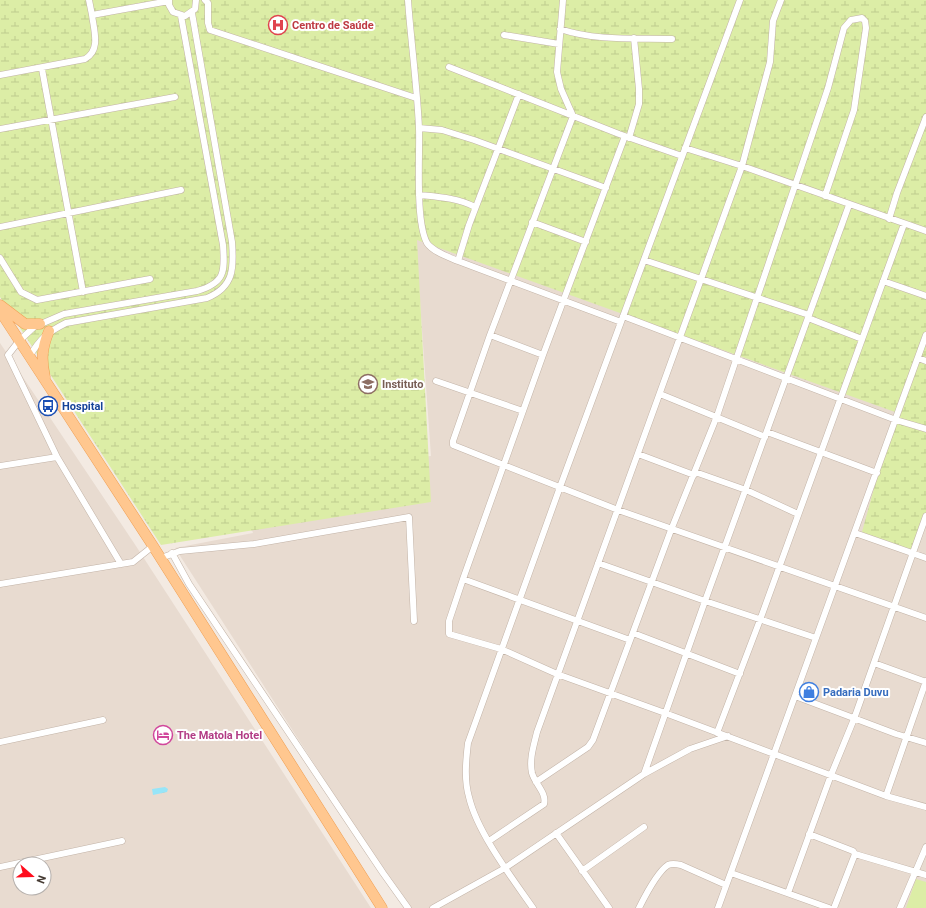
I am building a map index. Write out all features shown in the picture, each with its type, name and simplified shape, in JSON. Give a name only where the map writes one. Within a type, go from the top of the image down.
[{"type":"main road","points":[[0,305],[24,324],[40,324]]},
{"type":"main road","points":[[0,311],[161,558],[382,908]]},
{"type":"main road","points":[[48,385],[42,362],[42,352],[50,331]]},
{"type":"street","points":[[0,76],[85,60],[92,56],[96,48],[89,0]]},
{"type":"street","points":[[92,15],[166,1],[173,12],[181,16],[192,13],[195,9],[197,0]]},
{"type":"street","points":[[205,0],[208,4],[208,23],[210,30],[416,98]]},
{"type":"street","points":[[408,0],[419,128],[420,195],[423,230],[427,242],[434,249],[458,261],[565,301],[681,338],[787,377],[896,420],[926,429]]},
{"type":"street","points":[[563,0],[559,44],[558,81],[573,116],[552,168],[490,335],[453,441],[454,445],[672,530],[780,566],[926,618]]},
{"type":"street","points":[[533,908],[505,868],[474,814],[468,796],[466,761],[468,743],[472,727],[500,649],[520,599],[560,486],[740,0]]},
{"type":"street","points":[[489,841],[544,804],[545,796],[532,773],[531,757],[536,732],[681,338],[742,166],[770,62],[773,21],[782,0]]},
{"type":"street","points":[[29,357],[40,340],[50,331],[66,323],[207,298],[220,293],[228,280],[233,264],[232,242],[192,13]]},
{"type":"street","points":[[121,564],[57,456],[9,360],[8,355],[10,350],[19,341],[40,324],[64,314],[196,291],[211,287],[218,280],[224,266],[223,245],[181,16]]},
{"type":"street","points":[[536,782],[591,745],[631,637],[717,416],[828,88],[844,28],[851,20],[862,18],[865,21],[866,28],[854,110],[825,196]]},
{"type":"street","points":[[560,29],[576,34],[672,39]]},
{"type":"street","points":[[504,35],[559,44]]},
{"type":"street","points":[[634,38],[639,104],[606,188],[565,301],[543,355],[463,579],[449,621],[449,634],[500,649],[557,674],[774,753],[886,796],[926,806]]},
{"type":"street","points":[[449,67],[627,137],[682,156]]},
{"type":"street","points":[[42,69],[50,120],[83,292]]},
{"type":"street","points":[[458,261],[476,207],[519,94]]},
{"type":"street","points":[[0,129],[175,97]]},
{"type":"street","points":[[889,219],[897,193],[926,117]]},
{"type":"street","points":[[419,128],[442,130],[606,188]]},
{"type":"street","points":[[685,148],[742,166],[926,231]]},
{"type":"street","points":[[0,228],[181,190]]},
{"type":"street","points":[[420,195],[451,198],[476,207]]},
{"type":"street","points":[[644,774],[724,548],[849,205]]},
{"type":"street","points":[[532,222],[586,242]]},
{"type":"street","points":[[717,733],[780,566],[904,224]]},
{"type":"street","points":[[0,258],[21,292],[37,300],[150,279]]},
{"type":"street","points":[[644,260],[757,298],[809,317],[862,339]]},
{"type":"street","points":[[883,281],[926,296]]},
{"type":"street","points":[[490,335],[543,355]]},
{"type":"street","points":[[718,908],[926,335]]},
{"type":"street","points":[[918,358],[926,361]]},
{"type":"street","points":[[436,381],[523,411]]},
{"type":"street","points":[[660,394],[766,435],[821,452],[877,473]]},
{"type":"street","points":[[638,454],[746,490],[798,514]]},
{"type":"street","points":[[0,466],[57,456]]},
{"type":"street","points":[[788,893],[831,775],[854,719],[926,516]]},
{"type":"street","points":[[161,558],[172,553],[254,544],[409,517],[414,621]]},
{"type":"street","points":[[854,533],[926,558]]},
{"type":"street","points":[[0,584],[133,562],[153,546]]},
{"type":"street","points":[[172,553],[189,584],[408,908]]},
{"type":"street","points":[[598,563],[652,583],[816,638]]},
{"type":"street","points":[[463,579],[578,620],[686,654],[740,674]]},
{"type":"street","points":[[874,664],[926,682],[886,796]]},
{"type":"street","points":[[795,696],[854,719],[926,743]]},
{"type":"street","points":[[0,742],[103,720]]},
{"type":"street","points":[[433,908],[505,868],[644,774],[690,749],[728,736]]},
{"type":"street","points":[[582,871],[644,827]]},
{"type":"street","points":[[556,833],[609,908]]},
{"type":"street","points":[[810,834],[853,851],[855,854],[926,875]]},
{"type":"street","points":[[0,868],[122,842]]},
{"type":"street","points":[[900,908],[926,847]]},
{"type":"street","points":[[834,908],[855,854]]},
{"type":"street","points":[[639,908],[656,880],[668,865],[681,865],[726,885]]},
{"type":"street","points":[[731,873],[829,908]]},
{"type":"shaded area","points":[[850,0],[926,18],[926,908],[410,908],[342,807],[175,548],[253,533],[235,477],[431,456],[400,21]]},
{"type":"shaded area","points":[[0,343],[134,543],[371,908],[0,908]]},
{"type":"green space","points":[[0,0],[926,0],[926,516],[911,550],[862,532],[895,412],[417,240],[431,502],[161,545],[0,297]]},
{"type":"green space","points":[[916,879],[926,882],[926,908],[906,908]]},
{"type":"water","points":[[165,787],[168,789],[167,792],[153,795],[152,789]]},
{"type":"place","name":"Centro de Saúde","points":[[278,25]]},
{"type":"place","name":"Instituto","points":[[368,384]]},
{"type":"place","name":"Hospital","points":[[48,406]]},
{"type":"place","name":"Padaria Duvu","points":[[809,692]]},
{"type":"place","name":"The Matola Hotel","points":[[163,735]]}]
